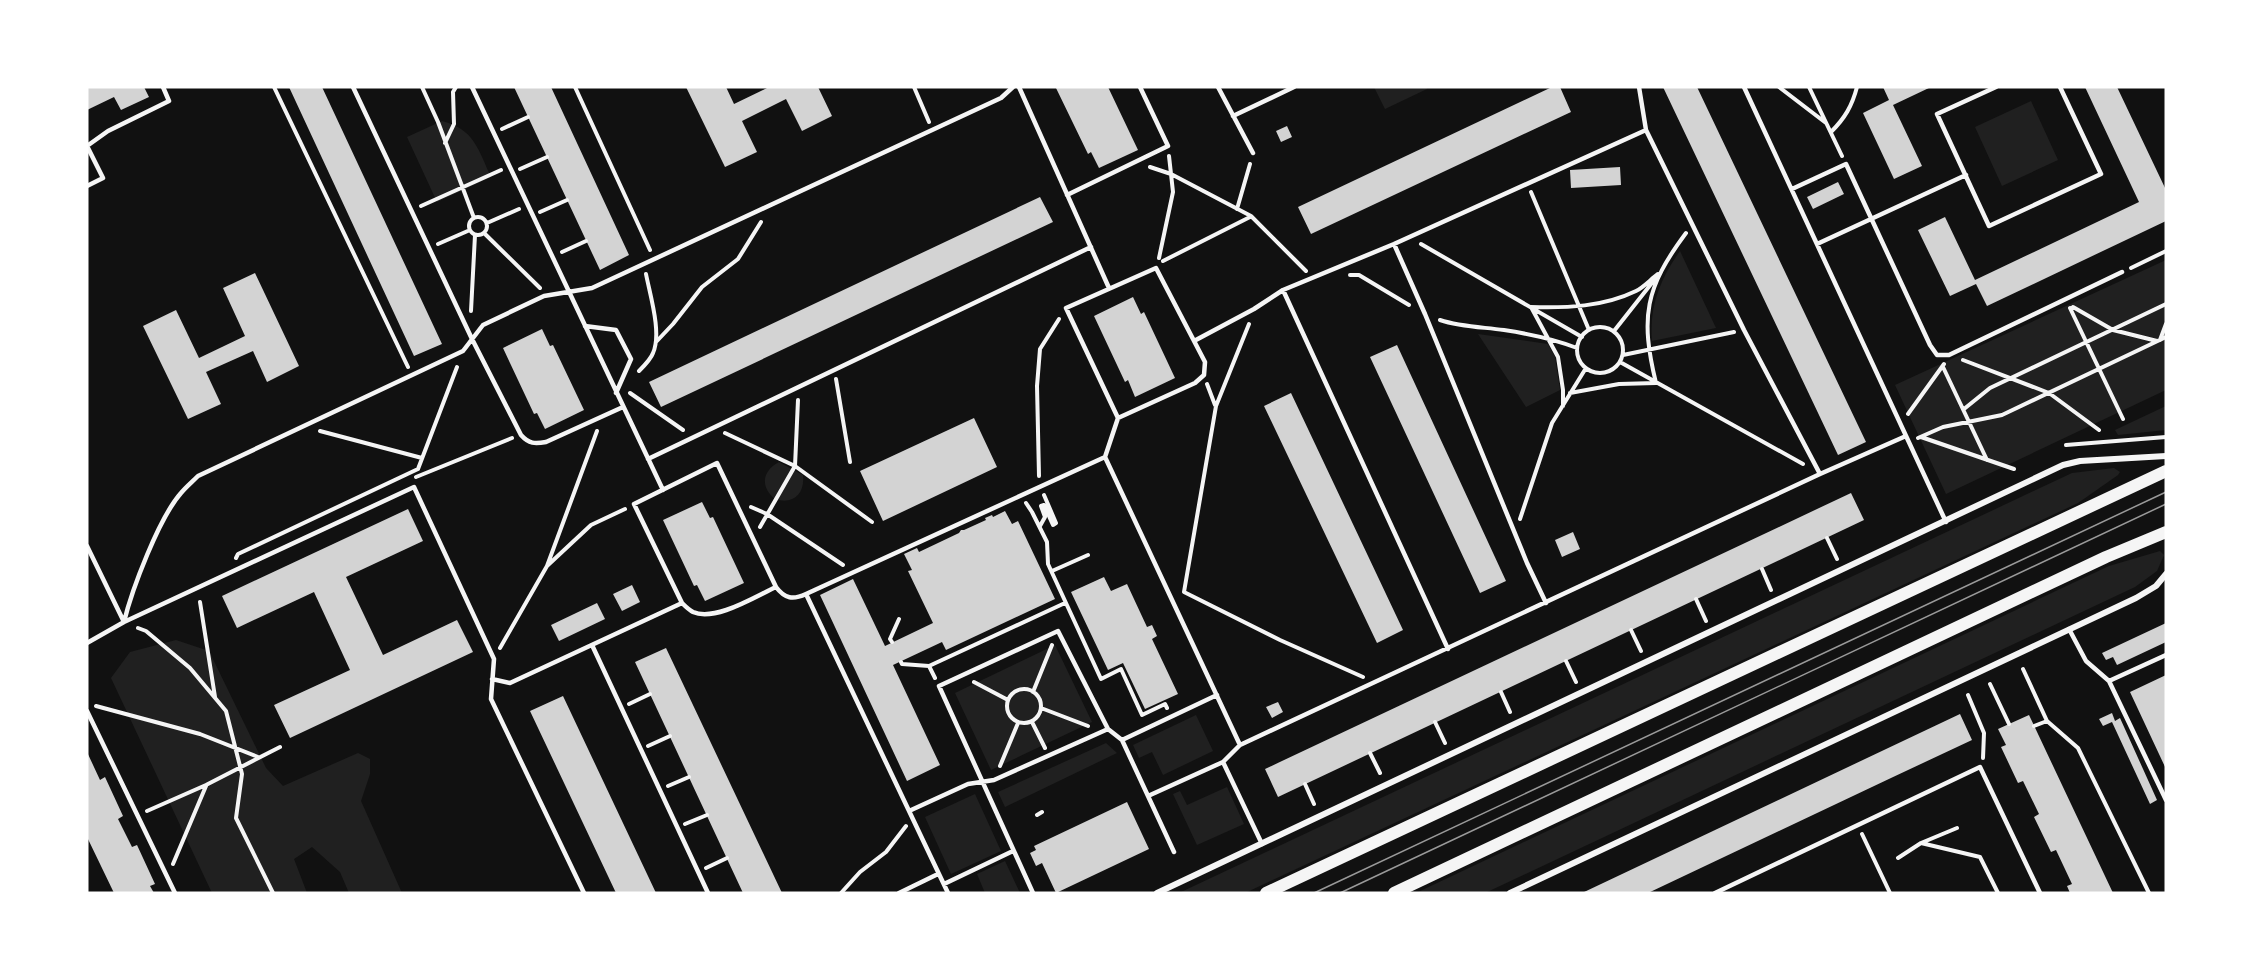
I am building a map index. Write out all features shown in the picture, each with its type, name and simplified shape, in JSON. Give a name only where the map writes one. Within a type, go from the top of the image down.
[{"type":"main road","points":[[1266,893],[2166,471]]},
{"type":"main road","points":[[1394,893],[2095,562],[2166,532]]},
{"type":"street","points":[[1157,893],[1946,522],[2062,465],[2080,461],[2166,456]]},
{"type":"street","points":[[1514,892],[2136,598],[2156,586],[2166,574]]},
{"type":"lane","points":[[87,186],[103,178],[87,146],[108,131],[169,101],[163,87]]},
{"type":"lane","points":[[352,87],[472,339],[521,435],[527,442],[536,444],[546,442],[623,407]]},
{"type":"lane","points":[[472,87],[663,490]]},
{"type":"lane","points":[[124,622],[129,601],[164,519],[180,494],[198,476],[463,351],[483,325],[544,297],[592,288],[1001,98],[1013,87]]},
{"type":"lane","points":[[1019,87],[1109,288]]},
{"type":"lane","points":[[1068,195],[1168,146],[1140,87]]},
{"type":"lane","points":[[1218,87],[1253,153]]},
{"type":"lane","points":[[1233,116],[1294,87]]},
{"type":"lane","points":[[1639,87],[1646,130],[1744,330],[1820,474]]},
{"type":"lane","points":[[1744,87],[1946,522]]},
{"type":"lane","points":[[1996,87],[1937,114],[1989,226],[2101,174],[2060,87]]},
{"type":"lane","points":[[1194,341],[1254,309],[1283,290],[1394,244],[1646,130]]},
{"type":"lane","points":[[1791,189],[1846,164],[1930,345],[1937,355],[1949,355],[2122,272]]},
{"type":"lane","points":[[1817,244],[1966,175]]},
{"type":"lane","points":[[1394,244],[1546,603]]},
{"type":"lane","points":[[648,459],[1091,247]]},
{"type":"lane","points":[[1118,418],[1195,382],[1204,375],[1205,362],[1156,268],[1066,308],[1118,418],[1105,457],[1240,745]]},
{"type":"lane","points":[[1283,290],[1448,649]]},
{"type":"lane","points":[[585,326],[616,330],[631,359],[616,393]]},
{"type":"lane","points":[[1148,796],[1223,762],[1240,745],[1906,436]]},
{"type":"lane","points":[[776,587],[717,614],[692,612],[682,603],[634,504],[717,463],[776,587],[782,595],[798,598],[1105,457]]},
{"type":"lane","points":[[87,643],[124,622],[414,487],[494,659],[490,699],[584,893]]},
{"type":"lane","points":[[87,546],[124,622]]},
{"type":"lane","points":[[806,594],[948,893]]},
{"type":"lane","points":[[492,680],[510,683],[682,603]]},
{"type":"lane","points":[[2070,629],[2086,661],[2109,681],[2166,800]]},
{"type":"lane","points":[[1032,893],[939,686],[1058,631],[1105,731],[1122,740],[1174,852]]},
{"type":"lane","points":[[592,645],[708,893]]},
{"type":"lane","points":[[2109,681],[2166,655]]},
{"type":"lane","points":[[1122,740],[1217,695]]},
{"type":"lane","points":[[87,711],[175,893]]},
{"type":"lane","points":[[909,811],[968,784],[994,780],[1105,731]]},
{"type":"lane","points":[[1223,762],[1262,844]]},
{"type":"lane","points":[[1715,893],[1980,767],[2040,893]]},
{"type":"lane","points":[[944,884],[1013,850]]},
{"type":"lane","points":[[899,893],[938,874]]},
{"type":"path","points":[[274,87],[410,370]]},
{"type":"path","points":[[422,87],[438,122],[474,218]]},
{"type":"path","points":[[445,143],[454,124],[453,92],[456,87]]},
{"type":"path","points":[[575,87],[654,260]]},
{"type":"path","points":[[914,87],[932,129]]},
{"type":"path","points":[[1779,87],[1826,123]]},
{"type":"path","points":[[1809,87],[1846,164]]},
{"type":"path","points":[[1831,133],[1845,118],[1857,87]]},
{"type":"path","points":[[494,133],[528,117]]},
{"type":"path","points":[[1156,268],[1173,192],[1168,146]]},
{"type":"path","points":[[1237,209],[1253,153]]},
{"type":"path","points":[[513,172],[547,158]]},
{"type":"path","points":[[424,205],[498,171]]},
{"type":"path","points":[[1527,184],[1589,330]]},
{"type":"path","points":[[533,216],[567,200]]},
{"type":"path","points":[[656,342],[702,287],[738,259],[759,226],[765,208]]},
{"type":"path","points":[[487,223],[516,210]]},
{"type":"path","points":[[1156,268],[1166,259],[1251,216]]},
{"type":"path","points":[[481,217],[488,226],[484,233],[476,235],[470,230],[469,225],[474,218],[481,217]]},
{"type":"path","points":[[1656,383],[1648,349],[1647,308],[1659,273],[1692,224]]},
{"type":"path","points":[[442,242],[470,230]]},
{"type":"path","points":[[484,233],[539,285]]},
{"type":"path","points":[[472,310],[476,235]]},
{"type":"path","points":[[1409,237],[1582,337]]},
{"type":"path","points":[[552,257],[586,241]]},
{"type":"path","points":[[2122,272],[2166,251]]},
{"type":"path","points":[[639,372],[653,354],[656,342],[656,329],[645,264]]},
{"type":"path","points":[[1531,308],[1579,307],[1613,299],[1638,290],[1659,273]]},
{"type":"path","points":[[1614,331],[1659,273]]},
{"type":"path","points":[[2123,419],[2067,303],[2113,330],[2159,341]]},
{"type":"path","points":[[1964,409],[1990,388],[2166,304]]},
{"type":"path","points":[[1038,473],[1037,386],[1040,349],[1066,308]]},
{"type":"path","points":[[1531,308],[1558,357],[1563,406]]},
{"type":"path","points":[[1254,309],[1216,406],[1184,592],[1280,640],[1376,682]]},
{"type":"path","points":[[2159,341],[2166,324]]},
{"type":"path","points":[[1603,327],[1614,331],[1621,339],[1623,355],[1620,362],[1608,372],[1593,372],[1586,368],[1578,355],[1577,348],[1582,337],[1589,330],[1603,327]]},
{"type":"path","points":[[1623,355],[1744,330]]},
{"type":"path","points":[[1909,441],[1942,427],[2002,416],[2166,337]]},
{"type":"path","points":[[414,487],[415,477],[463,351]]},
{"type":"path","points":[[1901,424],[1943,367],[1949,355],[2012,377],[2049,393],[2099,430]]},
{"type":"path","points":[[1620,362],[1820,474]]},
{"type":"path","points":[[1943,367],[1987,460]]},
{"type":"path","points":[[1515,534],[1552,423],[1586,368]]},
{"type":"path","points":[[835,370],[850,462]]},
{"type":"path","points":[[1204,375],[1216,406]]},
{"type":"path","points":[[1570,393],[1619,384],[1656,383]]},
{"type":"path","points":[[619,386],[694,437]]},
{"type":"path","points":[[754,539],[795,466],[798,387]]},
{"type":"path","points":[[494,659],[547,566],[603,416]]},
{"type":"path","points":[[720,424],[726,434],[795,466],[872,522]]},
{"type":"path","points":[[302,427],[422,458]]},
{"type":"path","points":[[415,477],[521,435]]},
{"type":"path","points":[[1921,436],[2014,469]]},
{"type":"path","points":[[2066,445],[2166,437]]},
{"type":"path","points":[[735,499],[767,514],[854,572]]},
{"type":"path","points":[[1040,526],[1045,517],[1041,507],[1044,505],[1053,525],[1056,523],[1046,501]]},
{"type":"path","points":[[547,566],[591,525],[633,505]]},
{"type":"path","points":[[1032,512],[1047,542],[1048,564],[1076,632],[1101,679],[1121,669],[1142,715],[1165,704],[1166,706]]},
{"type":"path","points":[[1827,538],[1837,561]]},
{"type":"path","points":[[1052,572],[1088,555]]},
{"type":"path","points":[[1762,569],[1771,591]]},
{"type":"path","points":[[1696,599],[1706,621]]},
{"type":"path","points":[[200,602],[215,697]]},
{"type":"path","points":[[901,662],[902,664],[929,666],[1065,603]]},
{"type":"path","points":[[1050,609],[1055,620]]},
{"type":"path","points":[[892,642],[890,639],[899,620]]},
{"type":"path","points":[[124,622],[146,631],[190,668],[226,711],[242,774],[236,818],[273,893]]},
{"type":"path","points":[[1631,630],[1641,651]]},
{"type":"path","points":[[1033,692],[1058,631]]},
{"type":"path","points":[[1566,661],[1576,682]]},
{"type":"path","points":[[929,666],[939,686]]},
{"type":"path","points":[[2023,669],[2047,721],[2078,748],[2149,893]]},
{"type":"path","points":[[961,676],[1008,700]]},
{"type":"path","points":[[1990,684],[2009,724]]},
{"type":"path","points":[[1022,689],[1033,692],[1039,699],[1041,708],[1039,714],[1032,722],[1018,723],[1008,713],[1008,700],[1016,691],[1022,689]]},
{"type":"path","points":[[1501,692],[1510,712]]},
{"type":"path","points":[[621,707],[650,694]]},
{"type":"path","points":[[1968,695],[1984,733],[1984,750],[1980,767]]},
{"type":"path","points":[[87,704],[200,734],[258,757]]},
{"type":"path","points":[[1041,708],[1105,731]]},
{"type":"path","points":[[2034,726],[2047,721]]},
{"type":"path","points":[[1032,722],[1049,756]]},
{"type":"path","points":[[1436,722],[1445,743]]},
{"type":"path","points":[[994,780],[1018,723]]},
{"type":"path","points":[[641,749],[670,736]]},
{"type":"path","points":[[138,814],[206,785],[280,747]]},
{"type":"path","points":[[1370,753],[1380,773]]},
{"type":"path","points":[[660,790],[689,777]]},
{"type":"path","points":[[1305,784],[1314,804]]},
{"type":"path","points":[[168,877],[206,785]]},
{"type":"path","points":[[1037,815],[1042,812]]},
{"type":"path","points":[[678,828],[707,815]]},
{"type":"path","points":[[841,893],[860,873],[886,852],[912,819]]},
{"type":"path","points":[[1857,825],[1890,893]]},
{"type":"path","points":[[1898,858],[1921,843],[1957,828]]},
{"type":"path","points":[[1921,843],[1980,857],[1998,893]]},
{"type":"path","points":[[698,871],[727,858]]},
{"type":"shaded area","points":[[1374,87],[1426,87],[1427,89],[1385,109]]},
{"type":"shaded area","points":[[2031,101],[2058,160],[2002,186],[1975,127]]},
{"type":"shaded area","points":[[442,121],[461,129],[468,135],[478,149],[491,177],[437,202],[407,137]]},
{"type":"shaded area","points":[[1680,251],[1716,328],[1652,341],[1652,317],[1657,294]]},
{"type":"shaded area","points":[[2166,260],[2166,390],[1946,494],[1895,385]]},
{"type":"shaded area","points":[[1478,334],[1548,344],[1555,357],[1560,390],[1526,407]]},
{"type":"shaded area","points":[[2166,406],[2166,430],[2118,435],[2115,430]]},
{"type":"shaded area","points":[[779,462],[803,475],[800,493],[792,499],[775,499],[765,484],[766,474]]},
{"type":"shaded area","points":[[2114,468],[2120,472],[2118,475],[2078,503],[1245,893],[1179,893],[2072,473]]},
{"type":"shaded area","points":[[2160,551],[2164,555],[2157,571],[2135,587],[1485,893],[1416,893],[2109,566]]},
{"type":"shaded area","points":[[176,640],[209,651],[266,768],[283,786],[358,753],[370,759],[370,774],[361,801],[402,893],[349,893],[340,872],[312,847],[294,859],[307,893],[212,893],[111,678],[130,652]]},
{"type":"shaded area","points":[[1055,645],[1092,722],[991,770],[955,693]]},
{"type":"shaded area","points":[[1196,715],[1213,751],[1163,775],[1152,752],[1139,758],[1133,745]]},
{"type":"shaded area","points":[[1106,743],[1117,753],[1005,807],[998,792]]},
{"type":"shaded area","points":[[1227,787],[1244,824],[1197,845],[1173,794],[1180,791],[1187,805]]},
{"type":"shaded area","points":[[975,794],[1001,851],[951,874],[925,817]]},
{"type":"shaded area","points":[[1005,861],[1020,893],[985,893],[977,874]]},
{"type":"building","points":[[87,87],[144,87],[149,97],[121,110],[114,97],[87,110]]},
{"type":"building","points":[[289,87],[322,87],[442,344],[414,356]]},
{"type":"building","points":[[514,87],[551,87],[629,255],[600,270]]},
{"type":"building","points":[[686,87],[726,87],[734,104],[769,87],[818,87],[832,116],[802,131],[786,99],[742,121],[757,152],[725,167]]},
{"type":"building","points":[[1108,87],[1138,150],[1099,168],[1091,152],[1088,154],[1056,88]]},
{"type":"building","points":[[1552,87],[1560,87],[1571,112],[1311,234],[1298,207]]},
{"type":"building","points":[[1663,87],[1697,87],[1866,442],[1838,455]]},
{"type":"building","points":[[1883,87],[1931,87],[1893,105],[1922,166],[1894,179],[1863,113],[1889,100]]},
{"type":"building","points":[[2085,87],[2117,87],[2166,190],[2166,221],[1987,306],[1976,284],[1950,296],[1918,230],[1945,217],[1975,280],[2139,202]]},
{"type":"building","points":[[1287,126],[1292,137],[1281,142],[1276,131]]},
{"type":"building","points":[[1620,167],[1621,185],[1571,188],[1570,170]]},
{"type":"building","points":[[1838,182],[1844,194],[1813,209],[1807,197]]},
{"type":"building","points":[[1040,197],[1053,222],[661,407],[649,382]]},
{"type":"building","points":[[255,273],[299,366],[267,382],[253,351],[206,372],[221,404],[188,419],[143,326],[176,310],[199,358],[245,336],[223,288]]},
{"type":"building","points":[[1133,297],[1141,314],[1144,312],[1175,378],[1135,397],[1128,380],[1125,382],[1094,316]]},
{"type":"building","points":[[542,329],[550,346],[553,345],[584,410],[545,429],[537,413],[534,414],[503,348]]},
{"type":"building","points":[[1397,345],[1506,581],[1480,593],[1370,357]]},
{"type":"building","points":[[1291,393],[1403,630],[1377,643],[1264,406]]},
{"type":"building","points":[[974,418],[997,467],[883,521],[860,471]]},
{"type":"building","points":[[1851,493],[1864,520],[1278,797],[1265,769]]},
{"type":"building","points":[[702,502],[710,518],[713,517],[744,583],[705,601],[697,585],[694,586],[663,520]]},
{"type":"building","points":[[408,509],[423,541],[346,577],[383,655],[457,620],[473,652],[290,738],[274,705],[350,670],[314,592],[237,628],[222,596]]},
{"type":"building","points":[[1005,511],[1012,524],[1018,521],[1055,599],[946,650],[942,642],[893,665],[940,765],[907,781],[820,595],[853,579],[885,646],[933,623],[908,571],[912,570],[904,554],[917,548],[919,552],[986,520],[985,518]]},
{"type":"building","points":[[1573,532],[1580,549],[1562,557],[1555,540]]},
{"type":"building","points":[[1104,577],[1111,591],[1127,584],[1147,627],[1152,625],[1157,636],[1152,639],[1178,694],[1145,709],[1123,663],[1108,670],[1071,592]]},
{"type":"building","points":[[632,585],[640,602],[622,611],[613,594]]},
{"type":"building","points":[[597,603],[605,619],[559,641],[551,625]]},
{"type":"building","points":[[2166,623],[2166,642],[2117,665],[2113,657],[2106,660],[2102,653]]},
{"type":"building","points":[[666,648],[782,893],[743,893],[635,662]]},
{"type":"building","points":[[2166,675],[2166,769],[2130,692]]},
{"type":"building","points":[[563,696],[656,893],[616,893],[530,711]]},
{"type":"building","points":[[1278,702],[1283,712],[1272,718],[1266,707]]},
{"type":"building","points":[[2112,713],[2115,721],[2120,718],[2157,800],[2150,804],[2112,722],[2103,726],[2099,719]]},
{"type":"building","points":[[1960,714],[1972,740],[1648,893],[1582,893]]},
{"type":"building","points":[[2029,715],[2113,893],[2070,893],[2067,886],[2072,884],[2056,850],[2051,852],[2034,817],[2039,814],[2023,781],[2018,783],[2001,747],[2006,745],[1998,729]]},
{"type":"building","points":[[87,752],[100,780],[105,777],[123,816],[118,819],[132,847],[137,845],[155,884],[150,886],[154,893],[114,893],[87,837]]},
{"type":"building","points":[[1127,802],[1149,849],[1056,893],[1042,863],[1036,866],[1030,853],[1036,850],[1034,846]]},
{"type":"tram line","points":[[1314,893],[2166,492]]},
{"type":"tram line","points":[[1340,893],[2166,504]]}]
